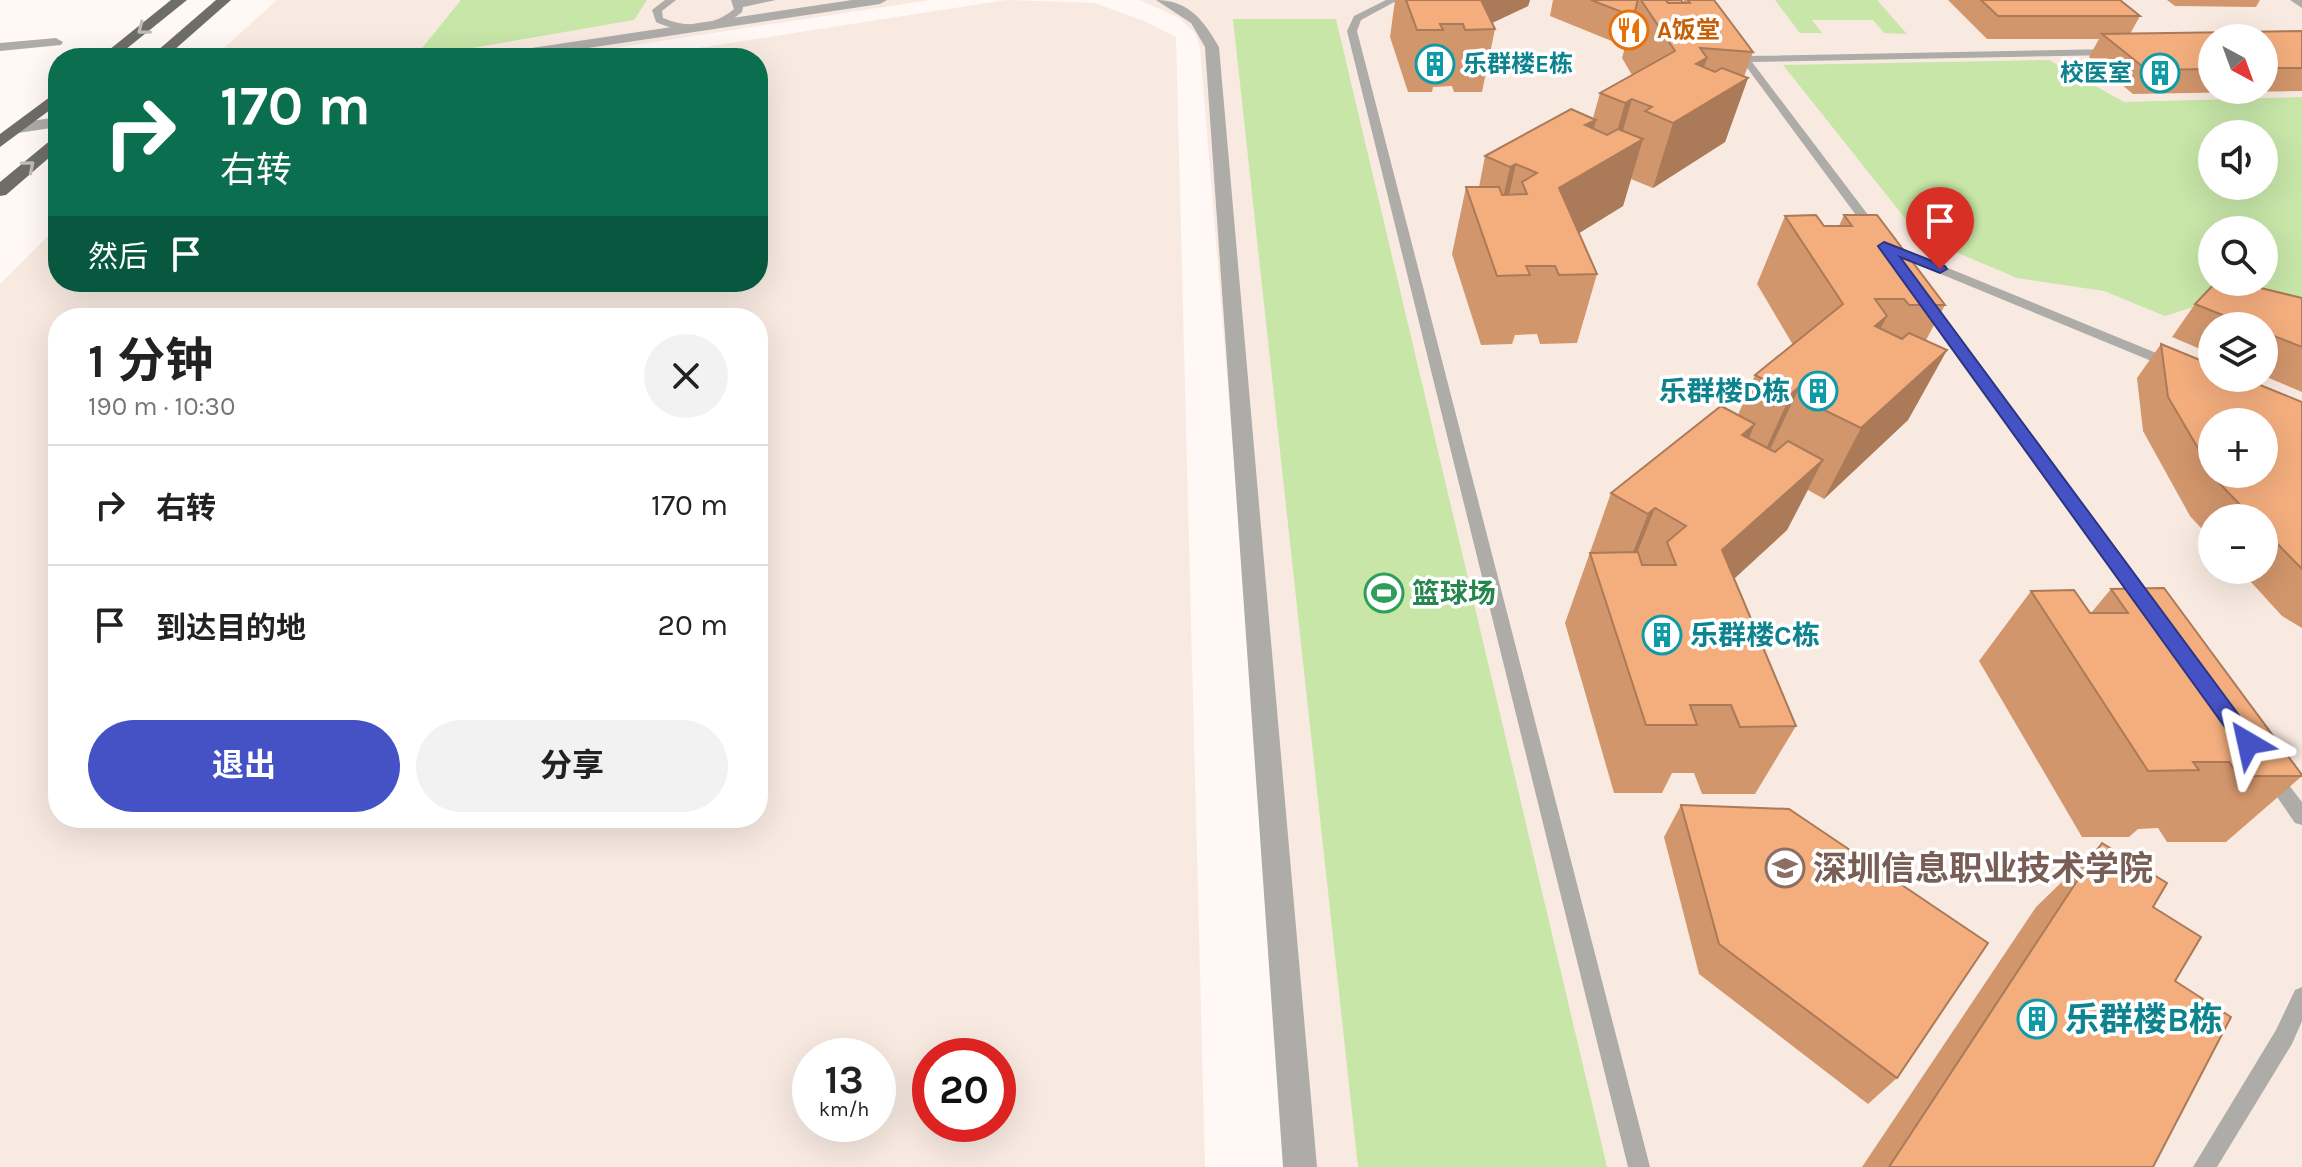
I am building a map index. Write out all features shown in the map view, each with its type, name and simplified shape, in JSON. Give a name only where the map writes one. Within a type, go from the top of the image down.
[{"type":"main road","points":[[119,48],[180,0]]},
{"type":"main road","points":[[168,48],[224,0]]},
{"type":"main road","points":[[0,142],[48,104]]},
{"type":"main road","points":[[0,191],[48,150]]},
{"type":"street","points":[[559,48],[880,0]]},
{"type":"street","points":[[1163,0],[1196,20],[1212,47],[1300,1167]]},
{"type":"street","points":[[0,47],[56,42]]},
{"type":"street","points":[[18,128],[48,124]]},
{"type":"lane","points":[[671,0],[657,10],[659,20],[676,27],[701,27],[726,20],[734,15],[738,2],[771,0]]},
{"type":"lane","points":[[1360,0],[1377,7]]},
{"type":"lane","points":[[1393,0],[1357,18],[1352,31],[1639,1167]]},
{"type":"lane","points":[[1727,35],[1903,271]]},
{"type":"lane","points":[[1745,59],[2132,51]]},
{"type":"lane","points":[[1884,246],[2187,371]]},
{"type":"lane","points":[[1912,284],[2154,614]]},
{"type":"lane","points":[[2265,766],[2302,817]]},
{"type":"lane","points":[[2204,1167],[2284,1037],[2302,997]]},
{"type":"shaded area","points":[[277,0],[930,0],[615,48],[224,48]]},
{"type":"shaded area","points":[[1006,0],[1095,3],[1176,37],[1205,1167],[0,1167],[0,284],[48,236],[48,292],[768,292],[768,48],[698,48]]},
{"type":"shaded area","name":"深圳信息职业技术学院","points":[[1140,0],[2302,0],[2302,1167],[1292,1167],[1200,48],[1195,33],[1179,18]]},
{"type":"green space","points":[[461,0],[647,0],[634,20],[472,48],[422,48]]},
{"type":"green space","points":[[1775,0],[1877,0],[1907,34],[1884,33],[1873,20],[1812,20],[1822,33],[1800,33]]},
{"type":"green space","name":"篮球场","points":[[1233,19],[1336,19],[1607,1167],[1358,1167]]},
{"type":"green space","points":[[2049,60],[2124,102],[2198,100],[2198,104],[2278,104],[2278,98],[2302,97],[2302,335],[2278,329],[2278,312],[2207,312],[2190,308],[2165,316],[2104,291],[2017,278],[1920,237],[1783,65]]},
{"type":"building","points":[[1406,0],[1481,0],[1495,29],[1465,30],[1463,24],[1440,24],[1443,30],[1417,30]]},
{"type":"building","points":[[1591,0],[1638,0],[1634,14],[1627,14]]},
{"type":"building","points":[[1641,0],[1690,3],[1688,0],[1714,0],[1753,52],[1700,48],[1707,58],[1696,64],[1715,72],[1722,68],[1748,78],[1673,123],[1645,111],[1652,107],[1632,99],[1625,103],[1600,93],[1675,51]]},
{"type":"building","points":[[1666,0],[1681,0],[1683,3],[1668,3]]},
{"type":"building","points":[[1981,0],[2120,0],[2140,16],[1998,16]]},
{"type":"building","points":[[2278,31],[2302,31],[2302,68],[2278,68]]},
{"type":"building","points":[[2198,33],[2198,69],[2147,70],[2102,34]]},
{"type":"building","points":[[1571,109],[1596,120],[1585,125],[1607,135],[1618,129],[1643,139],[1559,188],[1597,274],[1559,275],[1555,266],[1526,266],[1530,275],[1497,276],[1466,187],[1499,187],[1502,195],[1527,194],[1522,182],[1537,173],[1516,164],[1510,167],[1485,156]]},
{"type":"building","points":[[1816,215],[1824,226],[1852,226],[1844,215],[1877,215],[1945,305],[1909,305],[1904,299],[1875,299],[1887,316],[1875,326],[1902,339],[1909,333],[1947,350],[1861,428],[1820,408],[1829,400],[1800,386],[1791,394],[1755,375],[1843,304],[1785,216]]},
{"type":"building","points":[[2278,292],[2302,298],[2302,347],[2278,338],[2278,312],[2215,312],[2195,304],[2203,296],[2278,296]]},
{"type":"building","points":[[2161,344],[2198,359],[2198,392],[2277,392],[2302,402],[2302,569],[2278,544],[2278,504],[2239,504],[2224,488],[2278,488],[2278,408],[2198,408],[2198,448],[2168,397]]},
{"type":"building","points":[[1721,406],[1755,424],[1742,435],[1775,452],[1788,441],[1823,460],[1722,550],[1796,726],[1740,727],[1731,705],[1690,705],[1697,725],[1646,725],[1590,553],[1638,552],[1642,565],[1676,565],[1667,542],[1686,526],[1655,508],[1648,514],[1611,493]]},
{"type":"building","points":[[2164,588],[2302,776],[2239,776],[2229,762],[2193,762],[2199,770],[2148,771],[2031,591],[2074,590],[2090,613],[2128,613],[2111,589]]},
{"type":"building","points":[[1681,805],[1789,809],[1988,943],[1897,1078],[1719,944]]},
{"type":"building","points":[[2102,843],[2167,883],[2153,907],[2201,937],[2175,981],[2231,1017],[2153,1167],[1889,1167]]},
{"type":"place","name":"A饭堂","points":[[1629,30]]},
{"type":"place","name":"乐群楼E栋","points":[[1435,64]]},
{"type":"place","name":"校医室","points":[[2160,73]]},
{"type":"place","name":"乐群楼D栋","points":[[1818,391]]},
{"type":"place","name":"篮球场","points":[[1384,593]]},
{"type":"place","name":"乐群楼C栋","points":[[1662,635]]},
{"type":"place","name":"深圳信息职业技术学院","points":[[1785,868]]},
{"type":"place","name":"乐群楼B栋","points":[[2037,1019]]},
{"type":"route","points":[[1940,269],[1884,246],[2248,743]]}]
